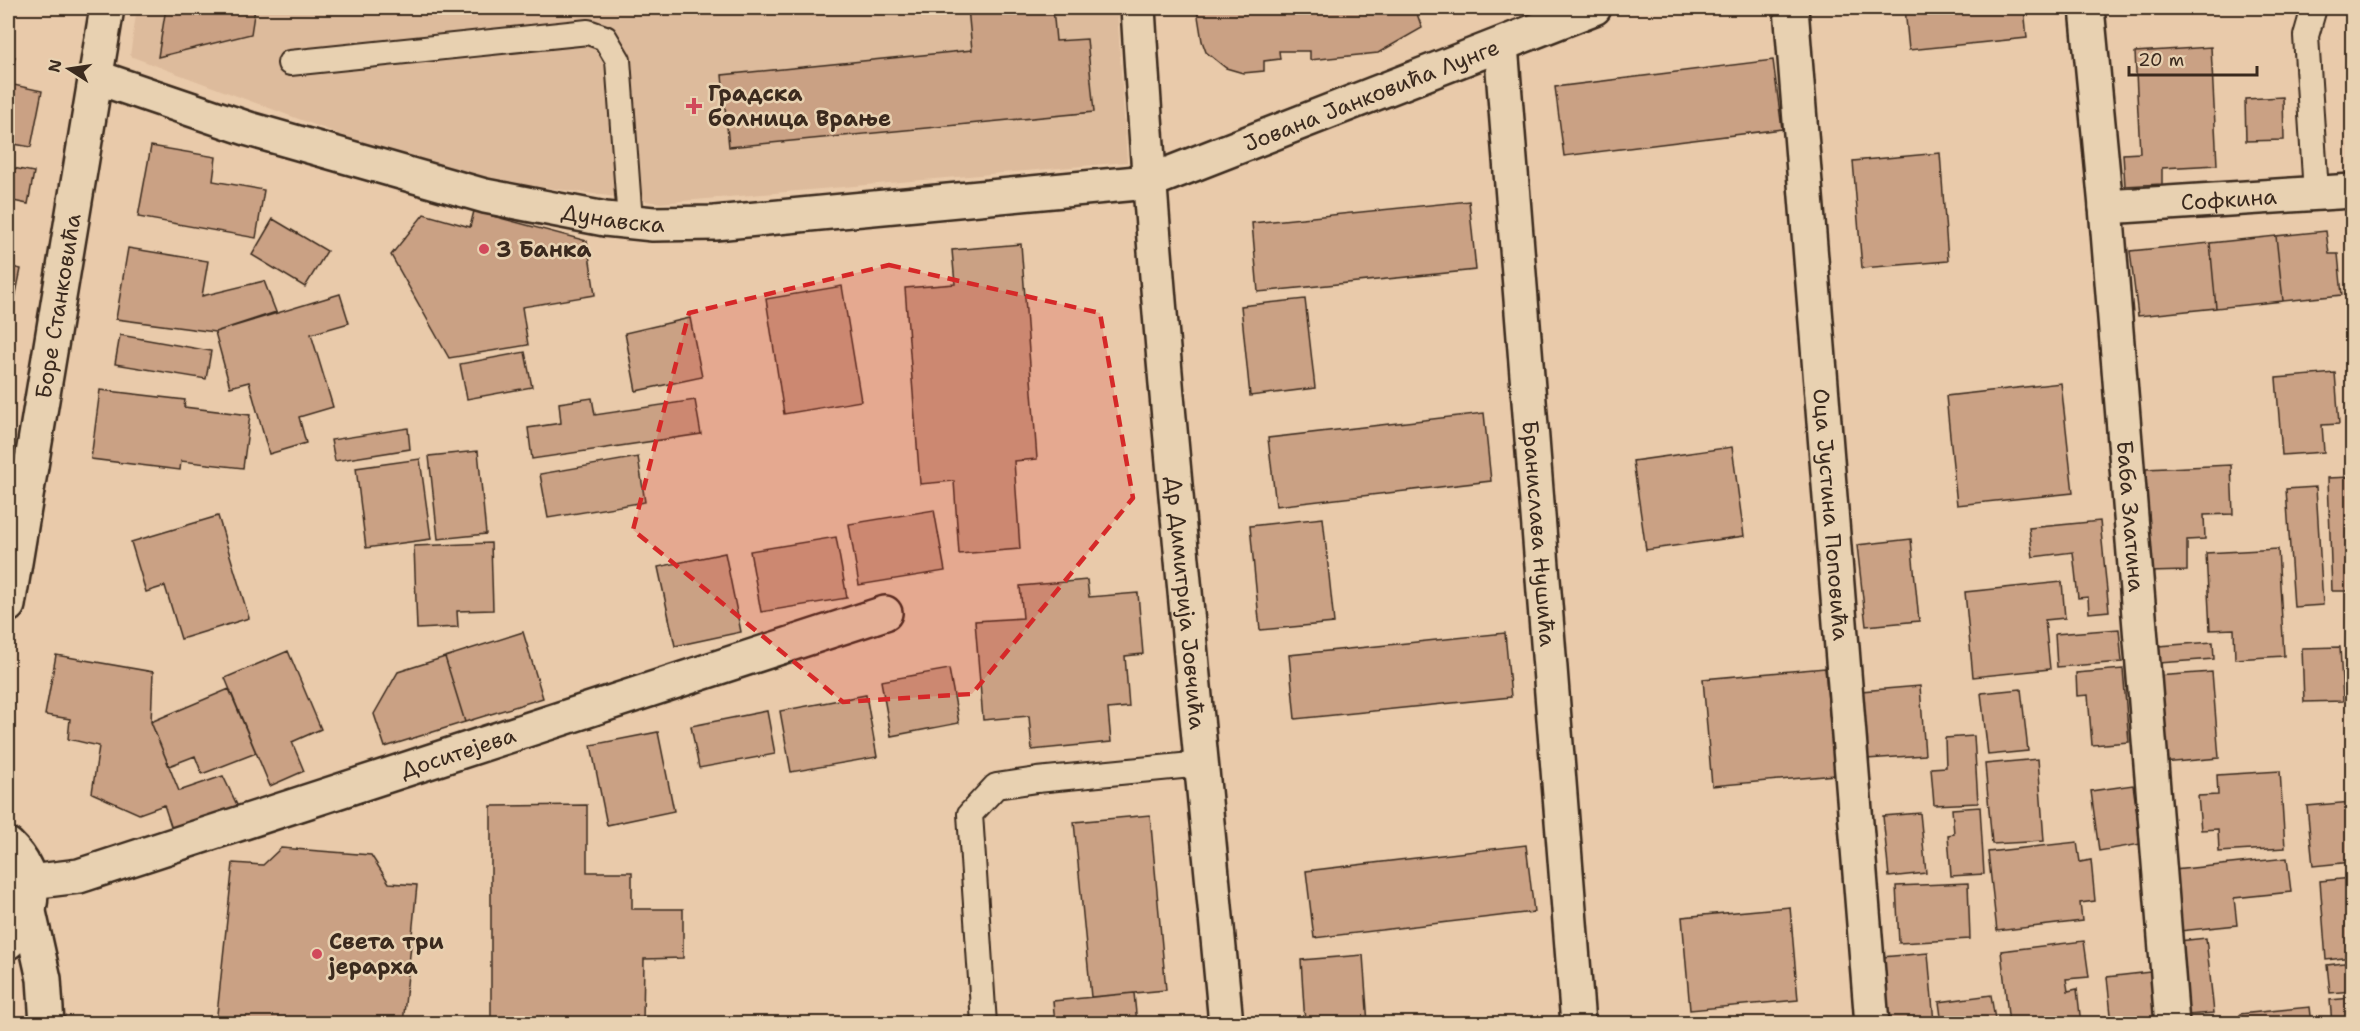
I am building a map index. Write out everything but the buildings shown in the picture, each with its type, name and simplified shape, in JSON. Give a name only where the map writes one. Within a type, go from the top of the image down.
[{"type":"street","name":"Боре Станковића","points":[[8,605],[107,8]]},
{"type":"street","name":"Др Димитрија Јовчића","points":[[1138,8],[1148,182],[1226,1023]]},
{"type":"street","name":"Јована Јанковића Лунге","points":[[1148,182],[1594,8]]},
{"type":"street","name":"Оца Јустина Поповића","points":[[1791,8],[1872,1023]]},
{"type":"street","name":"Баба Златина","points":[[2087,8],[2106,207],[2172,1023]]},
{"type":"street","name":"Бранислава Нушића","points":[[1501,45],[1578,1023]]},
{"type":"street","name":"Дунавска","points":[[96,77],[249,129],[484,196],[605,219],[653,224],[715,223],[1148,182]]},
{"type":"street","name":"Софкина","points":[[2106,207],[2352,191]]},
{"type":"street","name":"Доситејева","points":[[29,897],[79,876],[885,614]]},
{"type":"street","points":[[8,845],[23,862],[44,979],[47,1023]]},
{"type":"street","points":[[8,942],[16,934],[29,897]]},
{"type":"lane","points":[[2314,8],[2306,36],[2316,193]]},
{"type":"lane","points":[[290,63],[588,32],[605,38],[618,60],[630,221]]},
{"type":"lane","points":[[984,1023],[970,814],[996,786],[1202,764]]},
{"type":"highlighted area","points":[[889,265],[1100,313],[1133,498],[972,694],[843,702],[633,530],[689,313]]},
{"type":"shaded area","name":"Градска болница Врање","points":[[137,8],[1117,8],[1127,162],[661,203],[490,180],[398,156],[130,56]]},
{"type":"place","name":"Градска болница Врање","points":[[694,106]]},
{"type":"place","name":"3 Банка","points":[[484,249]]},
{"type":"place","name":"Света три јерарха","points":[[317,954]]}]
